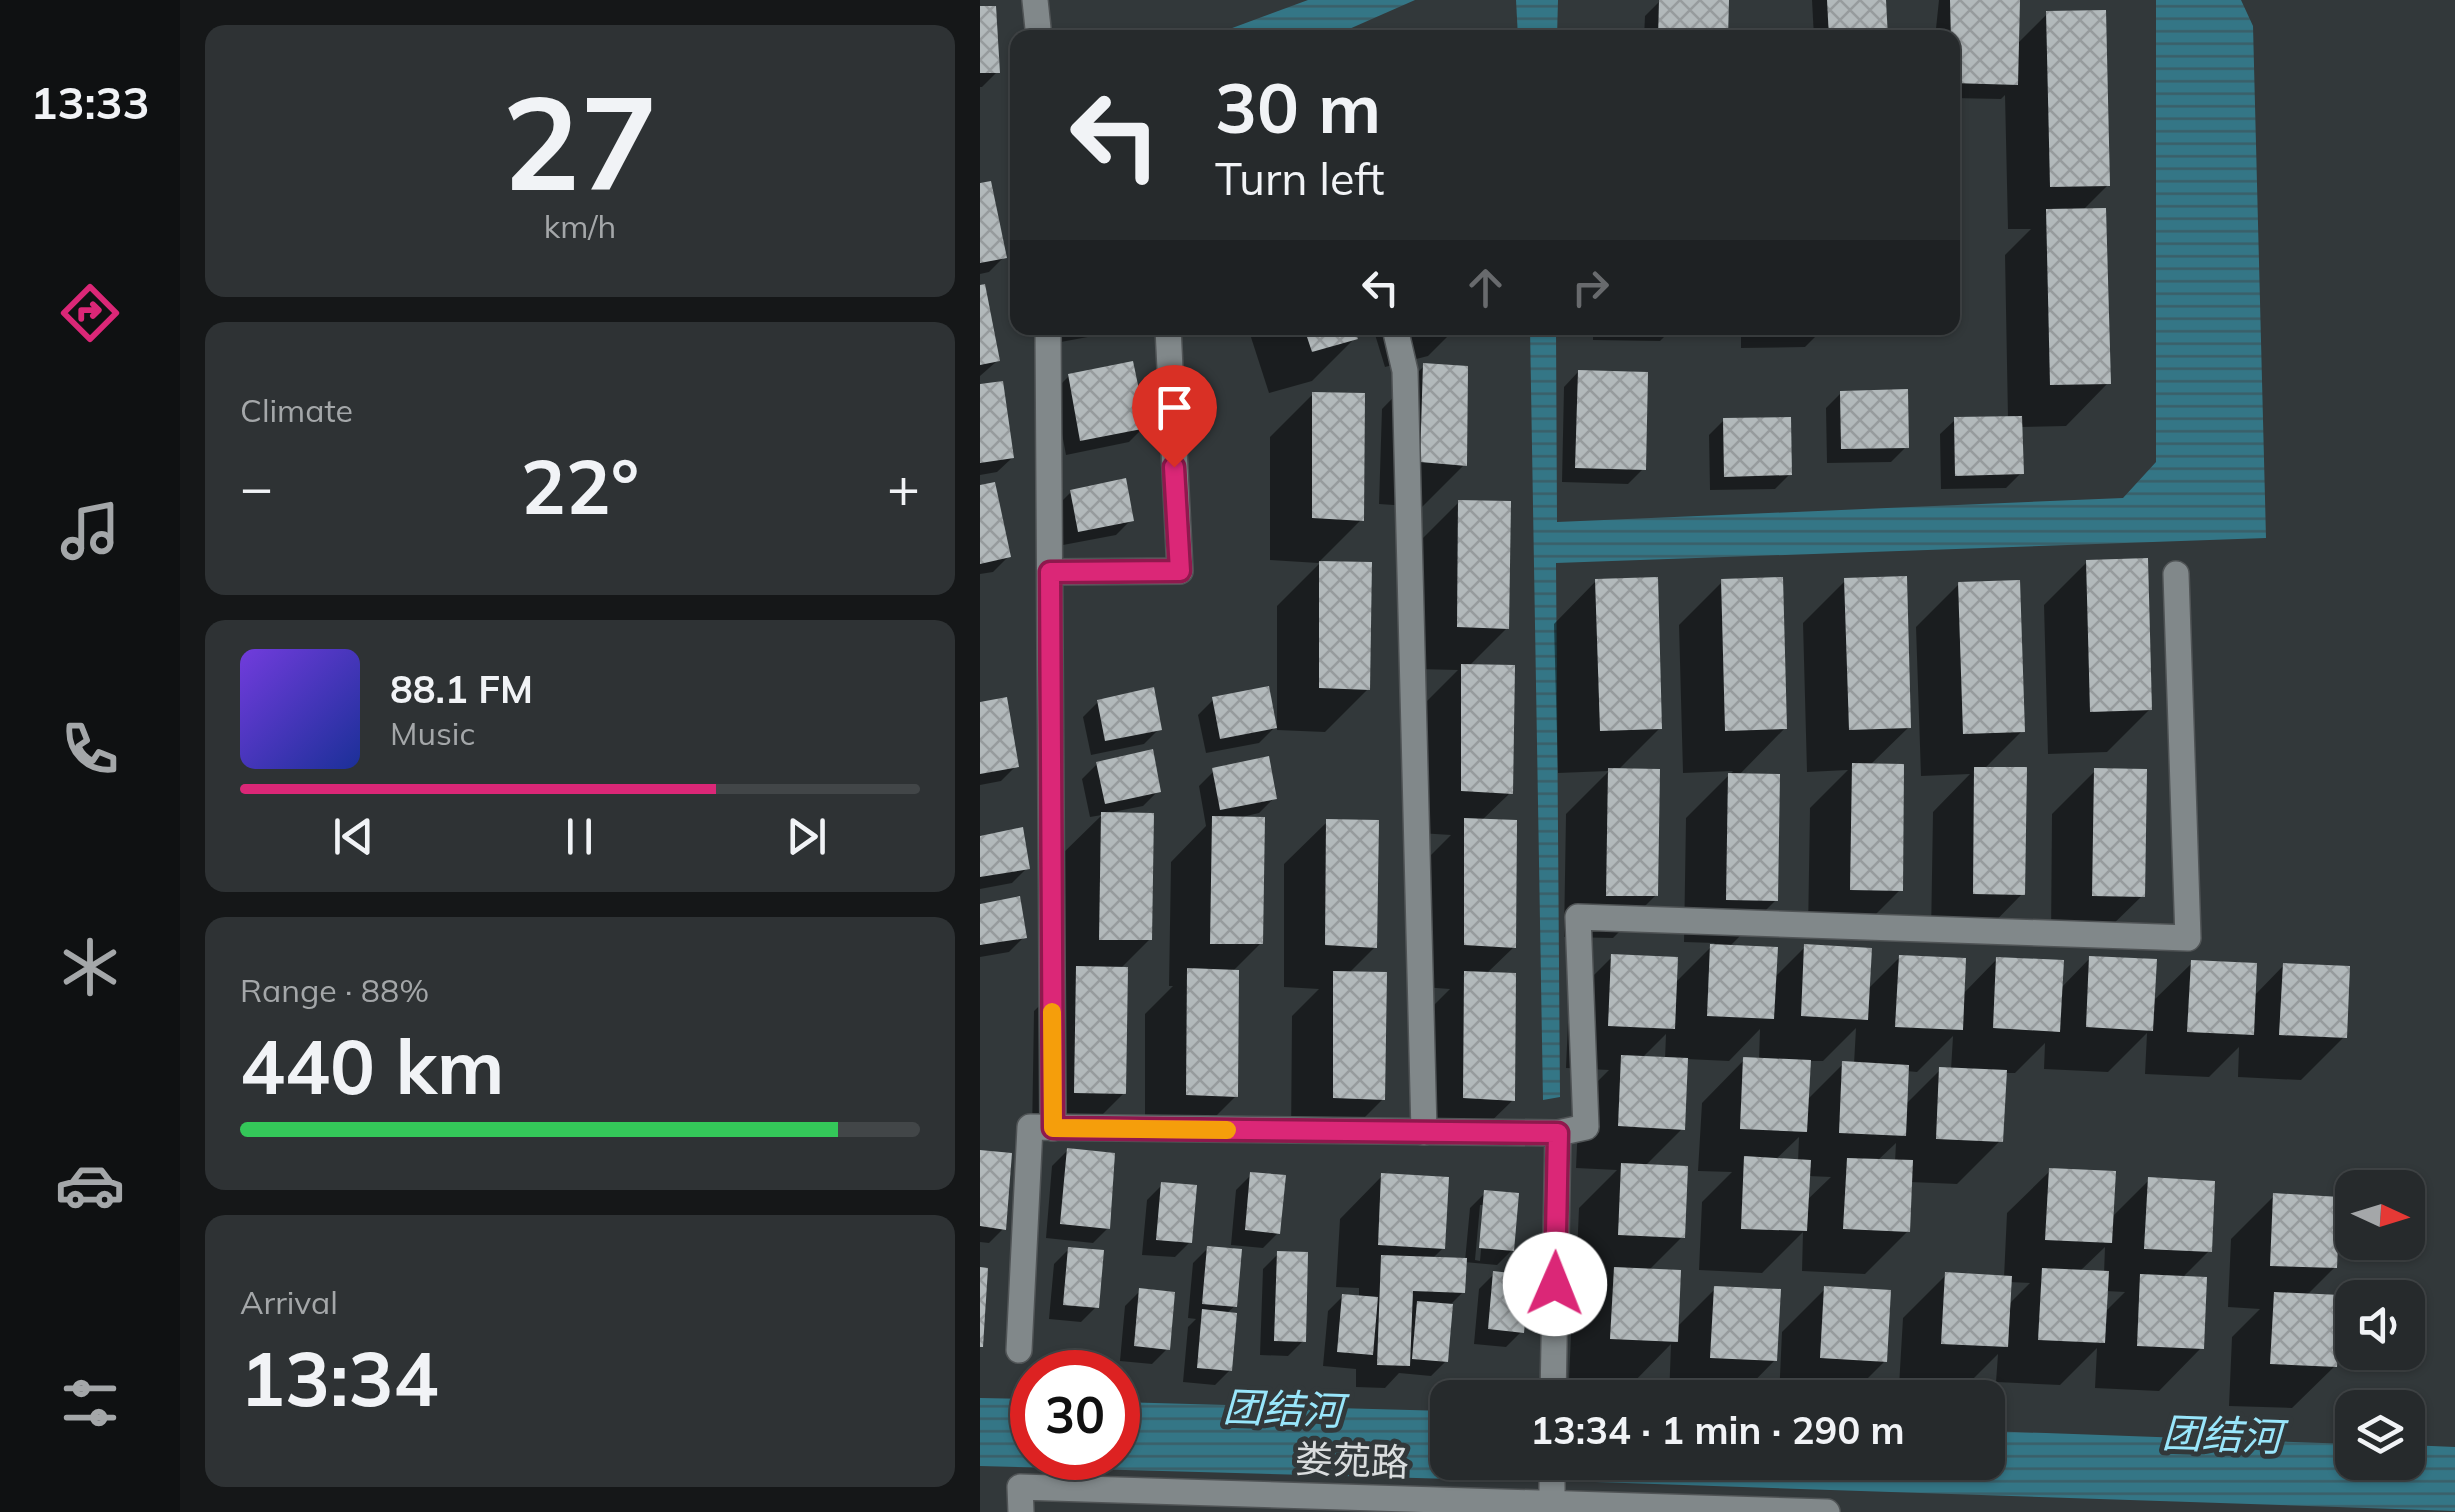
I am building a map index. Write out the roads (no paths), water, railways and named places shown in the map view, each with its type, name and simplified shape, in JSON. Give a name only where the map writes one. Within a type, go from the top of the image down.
[{"type":"street","points":[[1035,0],[1038,30]]},
{"type":"street","points":[[1048,335],[1053,1128]]},
{"type":"street","points":[[1050,572],[1180,571],[1168,335]]},
{"type":"street","points":[[1397,335],[1405,371],[1424,1132]]},
{"type":"street","points":[[1020,1350],[1030,1128],[1558,1133],[1586,1127],[1578,917],[2188,938],[2176,574]]},
{"type":"street","points":[[1554,1380],[1558,1133]]},
{"type":"street","points":[[1552,1480],[1552,1508]]},
{"type":"street","name":"娄苑路","points":[[1021,1512],[1020,1487],[1552,1508],[1827,1512]]},
{"type":"water","points":[[1308,0],[1415,0],[1347,30],[1227,30]]},
{"type":"water","points":[[1516,0],[1558,0],[1557,30],[1518,30]]},
{"type":"water","points":[[2156,0],[2241,0],[2253,26],[2266,538],[1556,563],[1560,1097],[1543,1100],[1530,335],[1556,335],[1557,522],[2123,498],[2156,462]]},
{"type":"water","points":[[980,1398],[1010,1399],[1010,1467],[980,1466]]},
{"type":"water","name":"团结河","points":[[1140,1403],[1430,1411],[1430,1478],[1140,1470]]},
{"type":"water","points":[[2005,1432],[2335,1443],[2335,1480],[2425,1480],[2425,1446],[2455,1447],[2455,1511],[1566,1481],[2005,1480]]}]
